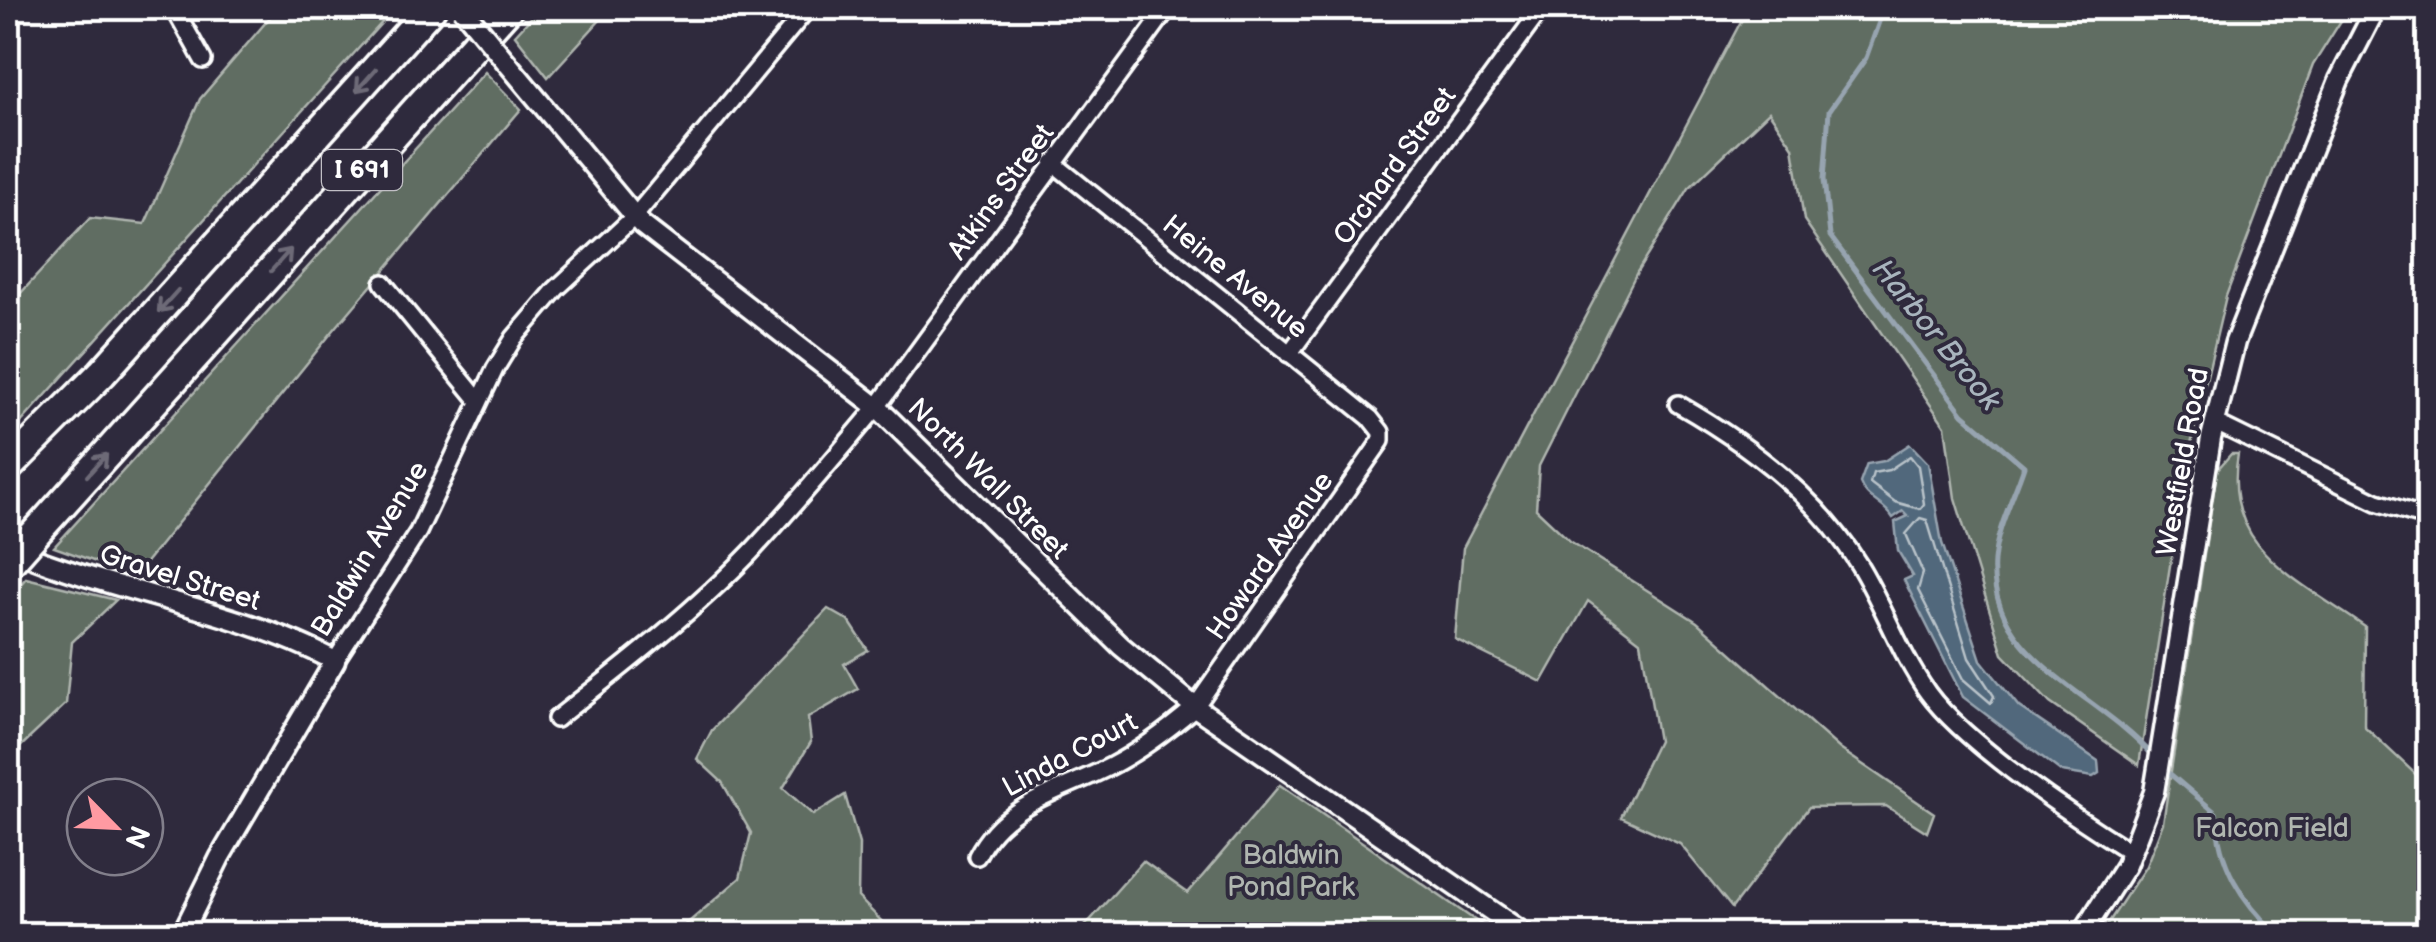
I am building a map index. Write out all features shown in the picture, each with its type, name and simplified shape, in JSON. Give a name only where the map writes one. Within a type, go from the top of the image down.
[{"type":"highway","name":"I 691","points":[[8,468],[115,359],[431,8]]},
{"type":"highway","name":"I 691","points":[[8,564],[20,543],[508,8]]},
{"type":"street","points":[[174,8],[203,60]]},
{"type":"street","name":"North Wall Street","points":[[462,8],[655,236],[877,407],[1089,618],[1194,706],[1525,934]]},
{"type":"street","name":"Baldwin Avenue","points":[[182,934],[220,857],[335,661],[418,532],[504,353],[534,311],[635,216],[808,8]]},
{"type":"street","name":"Atkins Street","points":[[556,720],[654,640],[748,555],[877,407],[1168,8]]},
{"type":"street","name":"Orchard Street","points":[[1289,354],[1542,8]]},
{"type":"street","name":"Westfield Road","points":[[2082,934],[2132,853],[2156,786],[2214,422],[2247,309],[2339,80],[2376,8]]},
{"type":"street","name":"Heine Avenue","points":[[1054,163],[1370,418],[1381,432]]},
{"type":"street","points":[[383,284],[479,401]]},
{"type":"street","points":[[1678,404],[1746,447],[1828,524],[1857,562],[1922,682],[1949,718],[2132,853]]},
{"type":"street","points":[[2214,422],[2377,502],[2428,518]]},
{"type":"street","name":"Howard Avenue","points":[[1194,706],[1376,450],[1381,432]]},
{"type":"street","name":"Gravel Street","points":[[20,543],[87,578],[299,644],[335,661]]},
{"type":"street","name":"Linda Court","points":[[976,856],[987,837],[1021,806],[1111,766],[1170,729],[1194,706]]},
{"type":"green space","points":[[278,8],[395,8],[8,437],[8,307],[90,218],[145,224],[200,99]]},
{"type":"green space","points":[[540,8],[611,8],[548,77],[515,35]]},
{"type":"green space","points":[[1748,8],[2349,8],[2313,65],[2226,296],[2185,469],[2139,765],[2050,703],[2003,654],[1955,498],[1945,426],[1804,220],[1793,147],[1769,112],[1689,188],[1637,272],[1539,466],[1536,509],[1570,541],[1697,622],[1840,749],[1934,813],[1927,832],[1886,806],[1809,807],[1732,908],[1680,844],[1621,817],[1658,741],[1641,642],[1588,601],[1542,682],[1455,639],[1463,548]]},
{"type":"green space","points":[[485,72],[521,109],[333,331],[135,576],[54,547]]},
{"type":"green space","name":"Falcon Field","points":[[2231,454],[2238,454],[2236,487],[2241,514],[2253,538],[2291,576],[2365,627],[2364,726],[2425,783],[2428,934],[2101,934],[2146,866],[2163,823],[2217,470]]},
{"type":"green space","points":[[26,578],[116,600],[72,642],[66,704],[18,749],[8,751],[8,599]]},
{"type":"green space","points":[[828,609],[849,621],[868,650],[844,664],[858,689],[808,718],[811,742],[783,788],[813,815],[845,795],[859,844],[858,897],[894,934],[675,934],[740,878],[751,833],[722,782],[697,759],[712,730]]},
{"type":"green space","name":"Baldwin Pond Park","points":[[1280,785],[1495,934],[1078,934],[1143,861],[1188,893]]},
{"type":"water","points":[[1910,444],[1928,463],[1942,543],[1981,660],[2019,707],[2098,761],[2099,773],[2093,777],[2062,772],[1963,697],[1904,580],[1913,576],[1898,551],[1895,522],[1908,516],[1903,511],[1893,518],[1860,483],[1867,464],[1884,461]]},
{"type":"waterway","name":"Harbor Brook","points":[[1884,8],[1866,58],[1829,111],[1824,179],[1830,236],[1963,414],[2024,466],[2002,524],[1994,561],[1997,595],[2008,624],[2051,672],[2153,756]]},
{"type":"waterway","name":"Harbor Brook","points":[[2163,768],[2216,813],[2221,849],[2234,880],[2242,895],[2277,934]]}]
